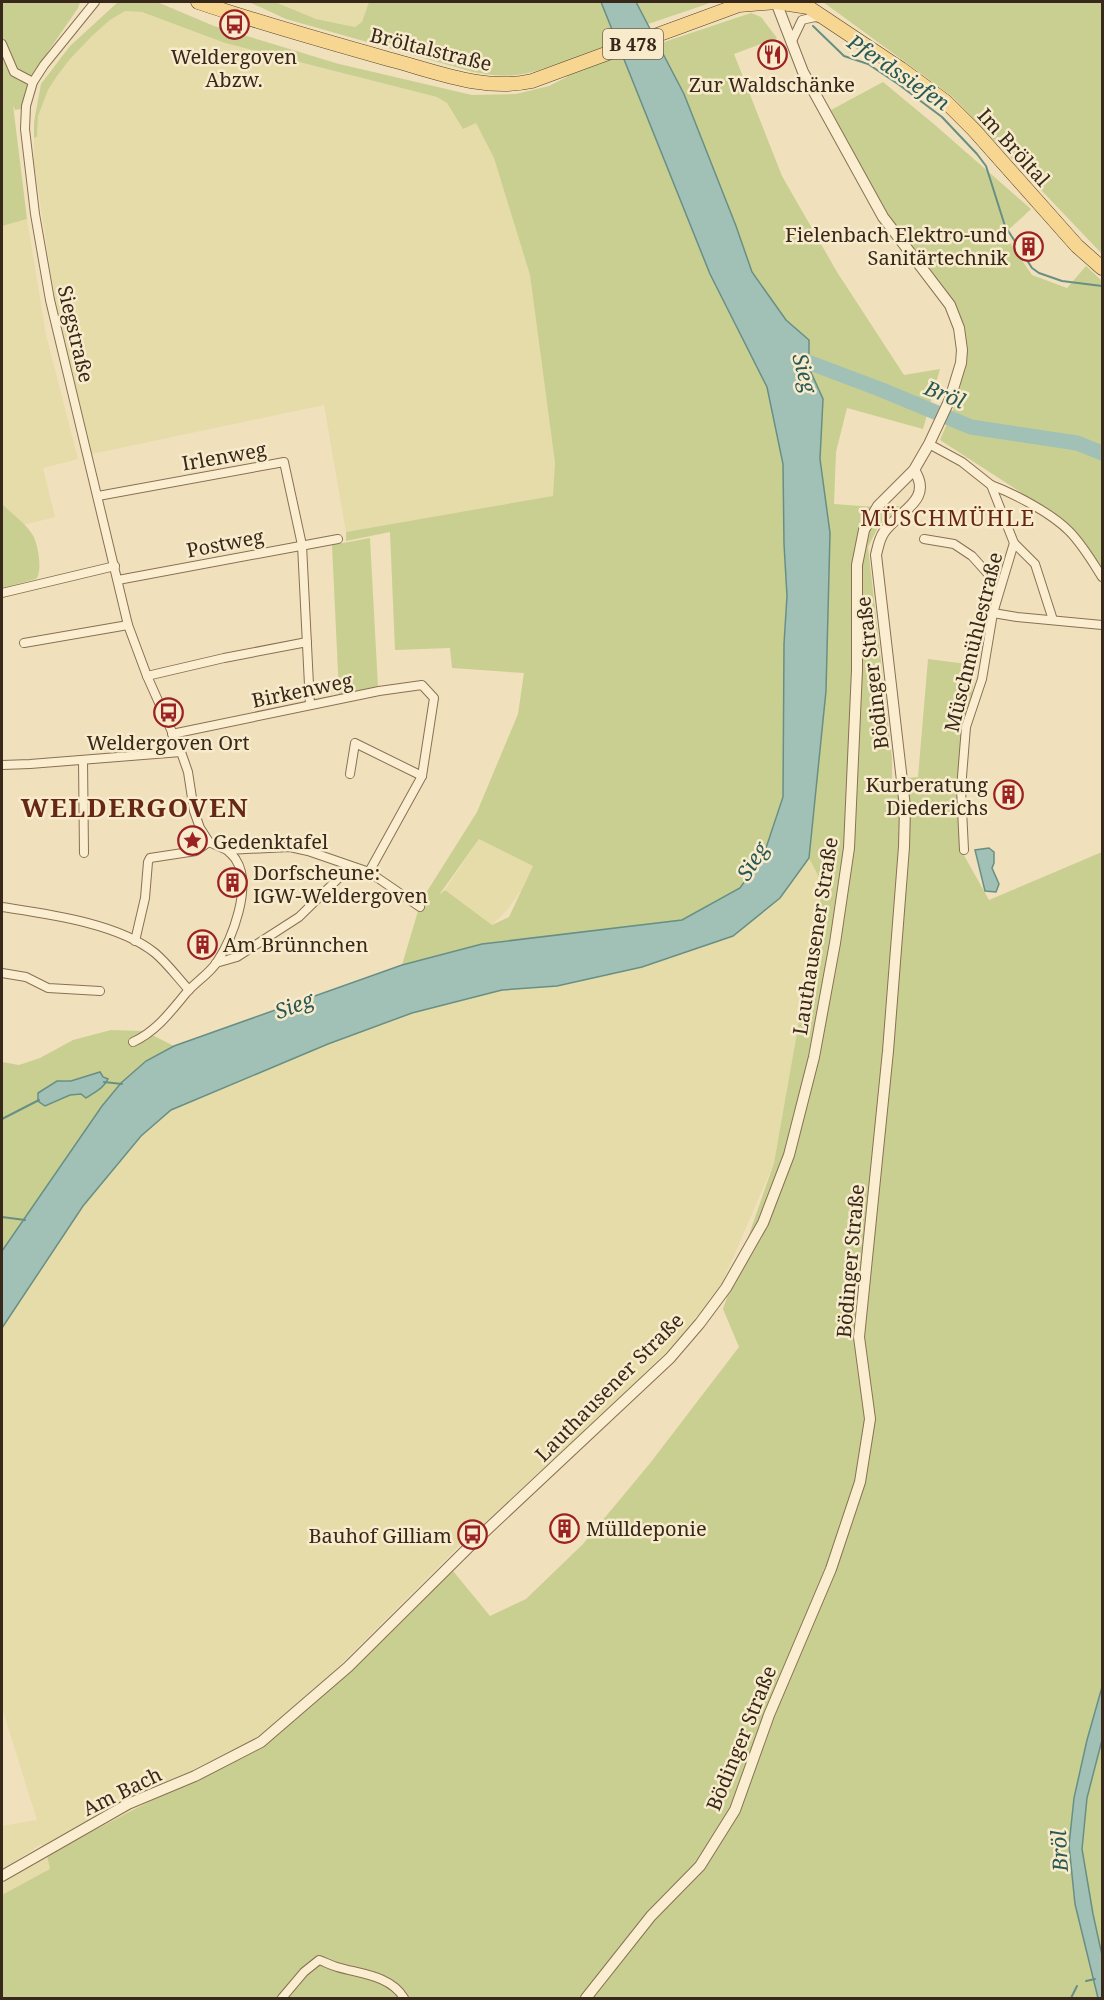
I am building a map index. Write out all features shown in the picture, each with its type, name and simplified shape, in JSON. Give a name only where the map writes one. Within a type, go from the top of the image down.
[{"type":"main road","name":"Bröltalstraße","points":[[198,2],[343,46],[482,84],[515,85],[547,76],[720,11]]},
{"type":"main road","name":"Im Bröltal","points":[[720,11],[741,3],[805,4],[829,20],[946,102],[974,130],[1077,246],[1102,268]]},
{"type":"street","name":"Siegstraße","points":[[95,2],[88,6],[44,65],[33,82],[26,106],[25,129],[35,214],[50,300],[128,626],[188,772],[194,811],[200,828],[209,842]]},
{"type":"street","name":"Lauthausener Straße","points":[[261,1742],[348,1667],[477,1539],[670,1358],[726,1288],[763,1223],[789,1155],[814,1058],[848,858],[857,670],[857,565],[864,530],[878,506],[914,470],[931,441],[950,399],[961,363],[962,350],[959,328],[950,305],[883,217],[802,72],[776,2]]},
{"type":"street","points":[[791,44],[802,20],[815,17],[829,20]]},
{"type":"street","points":[[2,44],[14,72],[33,82]]},
{"type":"street","name":"Müschmühlestraße","points":[[931,441],[991,485],[1014,543],[993,613],[982,679],[966,727],[961,789],[964,850]]},
{"type":"street","name":"Irlenweg","points":[[98,496],[284,462],[302,545],[310,705]]},
{"type":"street","name":"Bödinger Straße","points":[[586,1998],[651,1916],[700,1866],[735,1810],[769,1715],[831,1569],[860,1482],[870,1419],[859,1337],[888,1051],[905,807],[876,555],[884,531],[917,497],[920,489],[919,478],[914,470]]},
{"type":"street","points":[[991,485],[1038,508],[1068,530],[1102,577]]},
{"type":"street","name":"Postweg","points":[[118,580],[338,539]]},
{"type":"street","points":[[924,539],[954,544],[972,556],[989,575],[996,602]]},
{"type":"street","points":[[1014,543],[1035,564],[1053,620]]},
{"type":"street","points":[[2,593],[115,566]]},
{"type":"street","points":[[993,613],[1102,625]]},
{"type":"street","points":[[24,643],[128,626]]},
{"type":"street","points":[[147,676],[307,642]]},
{"type":"street","name":"Birkenweg","points":[[172,734],[379,691],[422,685],[434,698],[422,776]]},
{"type":"street","points":[[350,774],[356,743],[422,776],[369,872]]},
{"type":"street","points":[[2,765],[30,765],[180,752]]},
{"type":"street","points":[[83,760],[84,853]]},
{"type":"street","points":[[133,1042],[154,1030],[216,963],[239,912],[241,891],[239,867],[234,857],[227,850],[209,842],[196,851],[150,858],[145,898],[135,941]]},
{"type":"street","points":[[227,850],[290,847],[332,859],[369,872],[420,906]]},
{"type":"street","points":[[216,963],[237,957],[299,918],[351,867]]},
{"type":"street","points":[[2,907],[70,918],[122,934],[155,952],[189,990]]},
{"type":"street","points":[[2,973],[26,978],[48,988],[100,991]]},
{"type":"street","name":"Am Bach","points":[[2,1876],[128,1804],[195,1776],[261,1742]]},
{"type":"street","points":[[282,1998],[304,1972],[319,1960],[380,1978],[398,1990],[404,1998]]},
{"type":"shaded area","points":[[275,2],[369,2],[362,23],[356,27],[316,19]]},
{"type":"shaded area","points":[[125,11],[142,12],[225,43],[437,97],[447,103],[463,128],[476,123],[494,158],[530,275],[555,463],[553,497],[346,532],[324,405],[92,454],[55,301],[34,163],[34,138],[37,137],[38,116],[48,90],[57,76],[92,36],[110,20]]},
{"type":"shaded area","points":[[27,219],[46,335],[78,459],[43,468],[55,517],[23,525],[2,504],[2,226]]},
{"type":"shaded area","points":[[479,839],[533,866],[522,889],[507,910],[492,925],[445,890]]},
{"type":"shaded area","points":[[809,858],[823,884],[774,1163],[719,1290],[674,1344],[597,1420],[459,1546],[262,1743],[74,1998],[2,1998],[2,1880],[47,1855],[41,1844],[2,1870],[2,1826],[37,1820],[2,1708],[2,1328],[83,1206],[141,1136],[171,1110],[328,1044],[412,1013],[502,990],[557,986],[642,967],[733,936],[780,898]]},
{"type":"green space","points":[[2,2],[80,2],[32,75],[21,109],[15,110],[13,105],[27,219],[2,226]]},
{"type":"green space","points":[[118,2],[157,2],[214,26],[339,64],[472,95],[516,94],[549,86],[567,77],[559,63],[517,75],[473,72],[286,19],[249,2],[275,2],[316,19],[355,27],[362,22],[369,2],[601,2],[710,274],[767,387],[783,464],[787,596],[784,644],[783,797],[764,854],[740,888],[682,920],[482,944],[402,965],[421,901],[477,812],[518,714],[524,673],[452,668],[450,648],[395,650],[390,532],[346,541],[346,532],[553,496],[555,463],[530,275],[494,158],[476,123],[463,129],[447,103],[437,97],[225,43],[142,12],[125,11],[110,20],[92,36],[57,76],[48,90],[38,116],[37,137],[34,138],[34,122],[41,84],[70,46]],"holes":[[[479,839],[533,866],[509,917],[492,925],[445,890],[439,895]]]},
{"type":"green space","points":[[636,2],[713,2],[648,24]]},
{"type":"green space","points":[[823,2],[1102,2],[1102,254],[953,97]]},
{"type":"green space","points":[[751,13],[761,17],[777,38],[734,54],[782,176],[837,272],[904,375],[940,369],[923,429],[847,408],[836,452],[834,504],[900,506],[877,529],[868,547],[892,758],[892,779],[918,777],[928,659],[975,665],[966,755],[961,850],[989,900],[1102,852],[1102,1687],[1087,1739],[1074,1798],[1075,1904],[1098,1998],[2,1998],[2,1895],[50,1869],[47,1855],[262,1743],[453,1571],[490,1616],[526,1599],[583,1544],[651,1462],[739,1347],[723,1309],[774,1163],[823,885],[809,858],[826,691],[830,533],[820,459],[823,399],[809,368],[809,340],[786,320],[752,272],[684,94],[658,44]]},
{"type":"green space","points":[[883,82],[1031,209],[1004,234],[1032,275],[1067,288],[1086,266],[1102,281],[1102,573],[1048,510],[940,440],[957,400],[966,358],[953,303],[881,205],[831,110]]},
{"type":"green space","points":[[2,504],[32,534],[39,557],[39,570],[36,579],[2,588]]},
{"type":"green space","points":[[370,538],[378,687],[339,694],[332,545]]},
{"type":"green space","points":[[111,1030],[144,1031],[174,1046],[146,1061],[121,1083],[102,1106],[2,1251],[2,1062],[19,1065],[40,1058],[73,1040]],"holes":[[[100,1072],[103,1078],[81,1094],[70,1095],[45,1106],[63,1080],[71,1081]]]},
{"type":"green space","points":[[1102,1740],[1102,1955],[1082,1849],[1087,1798]]},
{"type":"water","name":"Sieg","points":[[601,2],[636,2],[684,94],[752,272],[786,320],[809,340],[809,368],[823,399],[820,459],[830,533],[826,691],[809,858],[780,898],[733,936],[642,967],[557,986],[502,990],[412,1013],[328,1044],[171,1110],[141,1136],[83,1206],[2,1328],[2,1251],[102,1106],[121,1083],[146,1061],[174,1046],[402,965],[482,944],[682,920],[740,888],[764,854],[783,797],[784,644],[787,596],[783,464],[767,387],[710,274]]},
{"type":"water","points":[[989,848],[994,852],[992,868],[999,884],[996,892],[985,891],[975,850]]},
{"type":"water","points":[[100,1072],[108,1079],[102,1087],[86,1098],[81,1094],[70,1095],[45,1106],[38,1101],[38,1093],[57,1081],[71,1081]]},
{"type":"water","points":[[1102,1687],[1102,1740],[1087,1798],[1082,1849],[1102,1955],[1102,1998],[1098,1998],[1075,1904],[1069,1845],[1074,1798]]},
{"type":"waterway","name":"Pferdssiefen","points":[[813,26],[844,56],[868,64],[942,117],[977,154],[986,166],[1005,226],[1032,268],[1039,273],[1062,281],[1102,286]]},
{"type":"waterway","name":"Bröl","points":[[792,356],[971,427],[1077,443],[1102,453]]},
{"type":"waterway","points":[[104,1082],[122,1084]]},
{"type":"waterway","points":[[2,1119],[39,1100]]},
{"type":"waterway","points":[[2,1217],[25,1220]]},
{"type":"waterway","points":[[1086,1981],[1095,1979]]},
{"type":"waterway","points":[[1071,1998],[1077,1986]]},
{"type":"place","name":"Weldergoven Abzw.","points":[[234,25]]},
{"type":"place","name":"Zur Waldschänke","points":[[772,54]]},
{"type":"place","name":"Fielenbach Elektro-und Sanitärtechnik","points":[[1029,246]]},
{"type":"place","name":"Weldergoven Ort","points":[[168,712]]},
{"type":"place","name":"Kurberatung Diederichs","points":[[1009,795]]},
{"type":"place","name":"Gedenktafel","points":[[192,841]]},
{"type":"place","name":"Dorfscheune: IGW-Weldergoven","points":[[232,883]]},
{"type":"place","name":"Am Brünnchen","points":[[202,944]]},
{"type":"place","name":"Mülldeponie","points":[[565,1528]]},
{"type":"place","name":"Bauhof Gilliam","points":[[473,1535]]},
{"type":"district","name":"MÜSCHMÜHLE","points":[[948,517]]},
{"type":"district","name":"WELDERGOVEN","points":[[135,807]]}]
